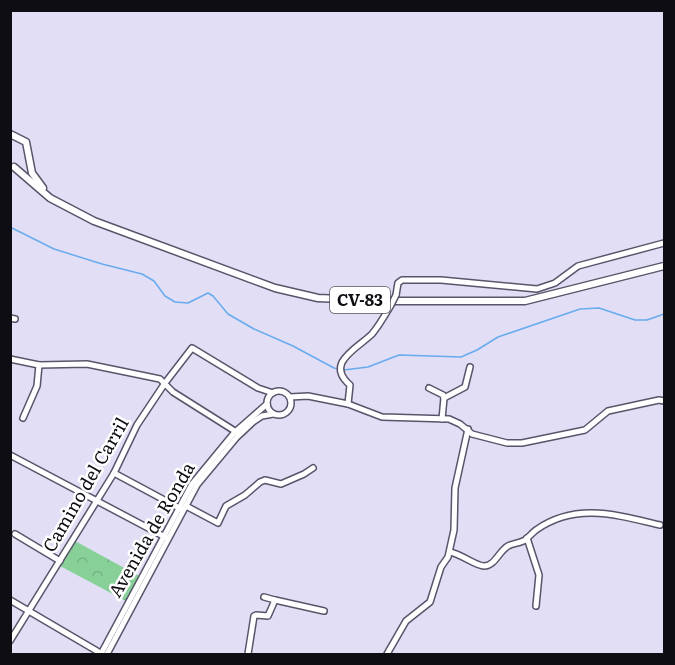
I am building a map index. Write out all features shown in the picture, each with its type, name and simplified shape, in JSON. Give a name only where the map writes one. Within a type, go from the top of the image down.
[{"type":"main road","name":"CV-83","points":[[12,135],[26,142],[32,173],[37,182],[68,209]]},
{"type":"main road","name":"CV-83","points":[[12,166],[23,163],[29,155]]},
{"type":"main road","name":"CV-83","points":[[12,166],[50,198],[94,221],[275,288],[318,298],[388,301],[525,301],[664,266]]},
{"type":"street","points":[[348,404],[350,385],[342,379],[340,373],[345,356],[373,332],[391,306],[398,283],[412,280],[497,284],[529,290],[555,283],[578,266],[664,243]]},
{"type":"street","name":"Camino del Carril","points":[[10,640],[114,473],[137,425],[192,348],[258,388]]},
{"type":"street","points":[[10,359],[39,365],[87,364],[160,379],[173,392],[238,433]]},
{"type":"street","points":[[23,418],[37,386],[39,365]]},
{"type":"street","points":[[444,398],[465,387],[470,367]]},
{"type":"street","points":[[258,388],[273,393],[284,392],[292,399]]},
{"type":"street","points":[[258,388],[273,414],[284,414],[288,411],[292,399]]},
{"type":"street","points":[[429,388],[443,395],[442,419]]},
{"type":"street","points":[[267,402],[273,393]]},
{"type":"street","points":[[292,399],[308,396],[348,404],[382,417],[442,419],[460,424],[472,434],[507,443],[522,443],[585,430],[608,411],[664,401]]},
{"type":"street","name":"Avenida de Ronda","points":[[101,654],[183,508],[192,484],[267,402]]},
{"type":"street","name":"Avenida de Ronda","points":[[238,433],[262,416],[273,414]]},
{"type":"street","points":[[387,654],[406,621],[430,602],[441,567],[450,552],[454,530],[455,488],[468,429]]},
{"type":"street","points":[[10,455],[166,537]]},
{"type":"street","points":[[114,473],[218,523],[228,504],[245,495],[260,482],[265,480],[281,484],[313,468]]},
{"type":"street","points":[[450,552],[468,558],[478,565],[487,565],[505,548],[527,538],[544,526],[570,515],[585,513],[603,513],[660,525]]},
{"type":"street","points":[[15,534],[60,561]]},
{"type":"street","name":"Avenida de Ronda","points":[[107,654],[166,537]]},
{"type":"street","points":[[527,538],[539,575],[536,606]]},
{"type":"street","points":[[264,597],[324,611]]},
{"type":"street","points":[[10,600],[101,654]]},
{"type":"street","points":[[248,654],[254,616],[268,616],[275,600]]},
{"type":"green space","points":[[75,541],[139,576],[126,601],[60,566]]},
{"type":"waterway","points":[[10,227],[54,249],[142,274],[154,281],[165,296],[175,302],[188,303],[208,293],[228,314],[254,329],[339,369]]},
{"type":"waterway","points":[[344,370],[368,367],[399,355],[461,357],[498,337],[580,309],[599,308],[635,320],[647,320],[664,314]]}]
